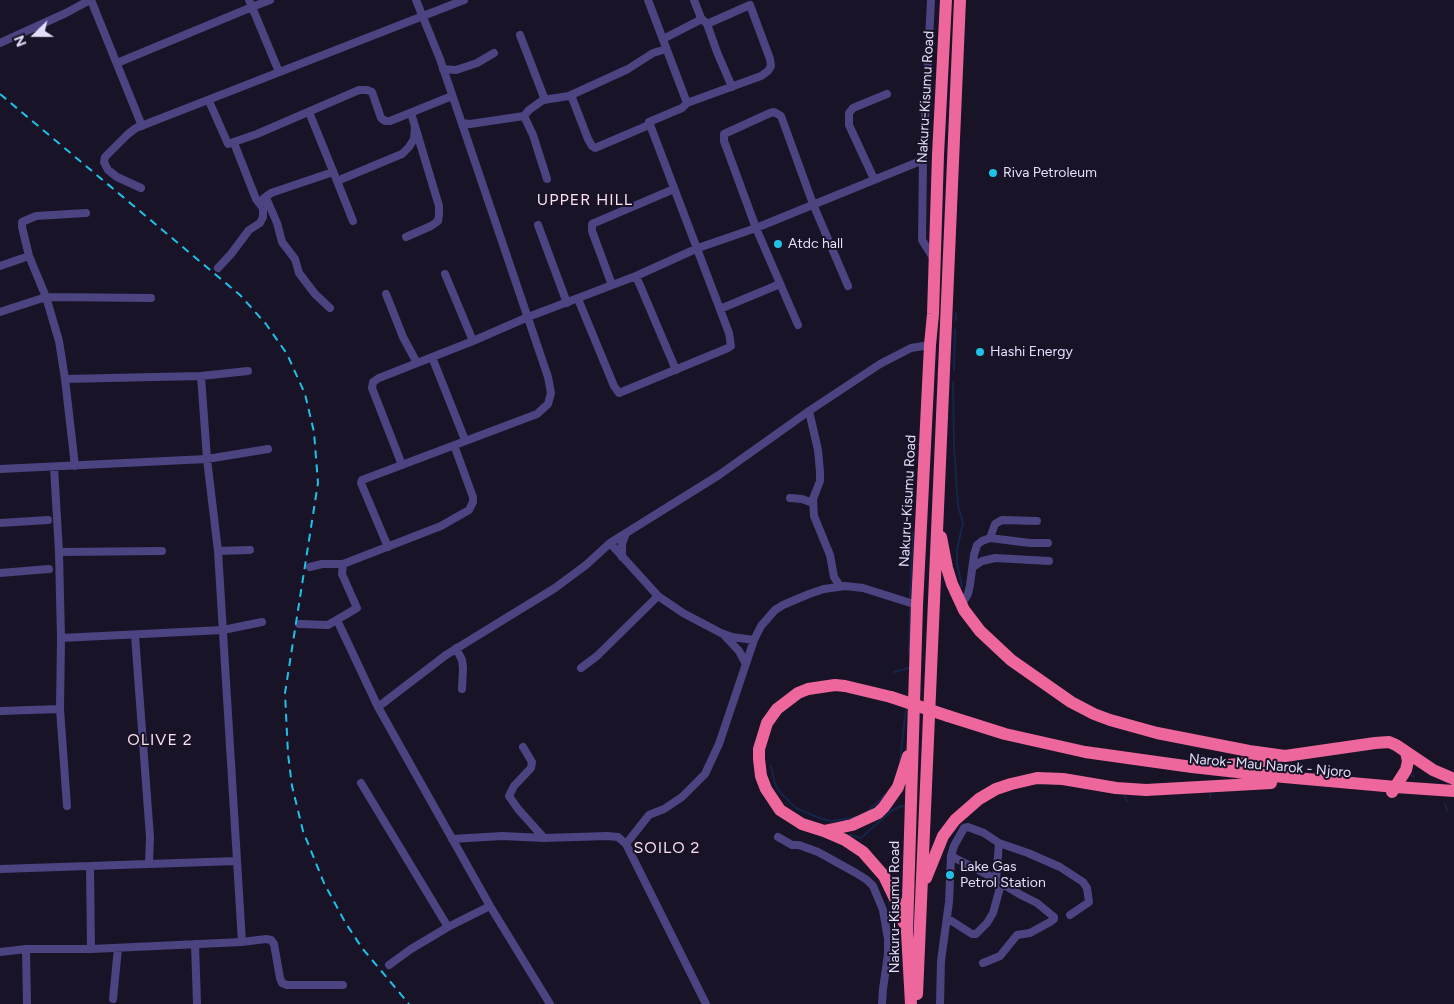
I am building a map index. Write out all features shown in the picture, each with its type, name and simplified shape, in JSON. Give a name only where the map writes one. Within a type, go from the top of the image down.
[{"type":"highway","name":"Nakuru-Kisumu Road","points":[[911,1004],[906,932],[918,605],[933,314],[946,0]]},
{"type":"highway","name":"Nakuru-Kisumu Road","points":[[916,1004],[926,814],[934,577],[960,0]]},
{"type":"highway","points":[[938,509],[941,539],[947,568],[962,604],[980,631],[1000,651],[1071,702],[1094,714],[1157,733],[1240,750],[1285,756]]},
{"type":"highway","name":"Narok- Mau Narok - Njoro","points":[[906,932],[889,885],[878,868],[845,840],[802,824],[787,816],[770,796],[763,782],[759,749],[767,723],[777,709],[798,693],[817,687],[845,686],[891,697],[1005,734],[1165,771],[1271,783],[1394,790],[1454,791]]},
{"type":"highway","points":[[824,831],[840,829],[861,822],[878,813],[901,781],[913,742]]},
{"type":"highway","points":[[1192,767],[1251,763],[1285,756],[1383,742],[1396,745],[1433,770],[1454,779]]},
{"type":"highway","name":"Narok- Mau Narok - Njoro","points":[[1085,752],[1192,767],[1454,798]]},
{"type":"highway","points":[[1394,790],[1406,770],[1408,761],[1406,752]]},
{"type":"highway","points":[[921,891],[936,849],[948,828],[966,809],[1002,786],[1029,779],[1046,778],[1116,788],[1146,790],[1271,783]]},
{"type":"street","points":[[0,43],[90,0],[142,126]]},
{"type":"street","points":[[117,63],[250,3],[270,0]]},
{"type":"street","points":[[388,547],[361,481],[536,414],[548,404],[551,393],[548,377],[462,123],[416,0]]},
{"type":"street","points":[[141,188],[117,177],[108,170],[104,162],[106,157],[128,134],[142,126],[464,0]]},
{"type":"street","points":[[648,0],[687,103]]},
{"type":"street","points":[[694,0],[732,87]]},
{"type":"street","points":[[931,0],[922,160],[922,240],[934,259]]},
{"type":"street","points":[[571,95],[588,139],[595,148],[649,125],[651,120],[682,108],[687,103],[761,76],[771,66],[749,2],[663,39]]},
{"type":"street","points":[[250,3],[279,72]]},
{"type":"street","points":[[929,31],[945,34]]},
{"type":"street","points":[[520,35],[545,100]]},
{"type":"street","points":[[462,123],[470,124],[524,116],[529,110],[545,100],[571,95],[628,69],[653,53],[666,49]]},
{"type":"street","points":[[443,69],[456,70],[477,63],[494,53]]},
{"type":"street","points":[[209,101],[227,143],[234,142],[364,90],[372,92],[383,120],[390,121],[452,96]]},
{"type":"street","points":[[874,179],[849,125],[849,113],[852,108],[887,94]]},
{"type":"street","points":[[309,112],[353,220]]},
{"type":"street","points":[[798,325],[756,228],[723,136],[729,130],[774,112],[781,116],[813,204],[848,286]]},
{"type":"street","points":[[406,237],[432,226],[438,221],[439,215],[439,206],[411,113]]},
{"type":"street","points":[[524,116],[533,135],[547,179]]},
{"type":"street","points":[[578,299],[618,392],[621,393],[731,346],[730,336],[698,248],[649,125]]},
{"type":"street","points":[[337,181],[402,154],[414,139],[415,127]]},
{"type":"street","points":[[218,268],[232,254],[249,230],[260,223],[264,211],[256,199],[234,142]]},
{"type":"street","points":[[402,465],[372,388],[374,382],[380,378],[528,317],[636,276],[698,248],[756,228],[922,160]]},
{"type":"street","points":[[260,204],[267,196],[333,172]]},
{"type":"street","points":[[612,285],[592,231],[592,224],[674,189]]},
{"type":"street","points":[[267,196],[266,200],[278,223],[282,242],[295,259],[299,272],[315,294],[330,308]]},
{"type":"street","points":[[75,466],[59,341],[46,297],[29,256],[22,222],[36,216],[86,213]]},
{"type":"street","points":[[538,226],[567,303]]},
{"type":"street","points":[[0,266],[29,256]]},
{"type":"street","points":[[445,274],[473,341]]},
{"type":"street","points":[[636,276],[676,370]]},
{"type":"street","points":[[720,309],[780,284]]},
{"type":"street","points":[[386,294],[403,337],[417,363]]},
{"type":"street","points":[[0,312],[46,297],[151,298]]},
{"type":"street","points":[[378,707],[456,648],[555,588],[586,565],[610,543],[719,474],[809,411],[899,353],[911,348],[930,345]]},
{"type":"street","points":[[432,357],[465,440]]},
{"type":"street","points":[[65,379],[201,376],[248,371]]},
{"type":"street","points":[[201,376],[207,459],[218,551],[242,942]]},
{"type":"street","points":[[809,411],[818,450],[820,472],[820,481],[813,503],[814,516],[830,555],[834,577],[840,586]]},
{"type":"street","points":[[310,567],[322,564],[343,564],[441,526],[469,510],[473,497],[454,445]]},
{"type":"street","points":[[0,469],[207,459],[268,449]]},
{"type":"street","points":[[54,467],[59,552],[60,710],[67,806]]},
{"type":"street","points":[[790,498],[802,499],[813,503]]},
{"type":"street","points":[[0,523],[48,520]]},
{"type":"street","points":[[990,538],[995,524],[1002,520],[1037,521]]},
{"type":"street","points":[[622,557],[622,544],[626,533]]},
{"type":"street","points":[[962,604],[968,594],[977,545],[982,541],[990,538],[1030,543],[1048,543]]},
{"type":"street","points":[[610,543],[658,596],[721,633],[732,637],[754,640]]},
{"type":"street","points":[[1029,560],[1030,543]]},
{"type":"street","points":[[218,551],[250,550]]},
{"type":"street","points":[[59,552],[162,551]]},
{"type":"street","points":[[972,567],[982,561],[995,558],[1049,561]]},
{"type":"street","points":[[299,624],[325,625],[356,608],[342,574],[343,564]]},
{"type":"street","points":[[0,573],[49,569]]},
{"type":"street","points":[[626,844],[649,815],[664,809],[682,797],[704,774],[719,744],[754,640],[769,616],[784,605],[824,589],[840,586],[863,588],[918,605]]},
{"type":"street","points":[[581,668],[597,656],[658,596]]},
{"type":"street","points":[[337,620],[378,707],[490,906],[550,1004]]},
{"type":"street","points":[[61,638],[135,636],[223,630],[262,622]]},
{"type":"street","points":[[721,633],[739,651],[746,664]]},
{"type":"street","points":[[135,636],[150,836],[149,863]]},
{"type":"street","points":[[456,648],[462,660],[462,689]]},
{"type":"street","points":[[0,711],[60,710]]},
{"type":"street","points":[[523,748],[532,762],[531,768],[514,786],[509,796],[544,838]]},
{"type":"street","points":[[361,783],[448,927]]},
{"type":"street","points":[[940,1004],[941,961],[952,856],[960,833],[967,827],[984,833],[999,843],[1060,866],[1083,882],[1087,888],[1088,902],[1070,915]]},
{"type":"street","points":[[452,839],[502,836],[544,838],[618,837],[626,844],[706,1004]]},
{"type":"street","points":[[778,837],[792,844],[818,852],[856,873],[873,886],[883,910],[888,939],[882,1004]]},
{"type":"street","points":[[947,918],[972,934],[976,934],[994,913],[999,882],[999,843]]},
{"type":"street","points":[[952,856],[1038,903],[1053,915],[1054,919],[1030,933],[1017,936],[1000,956],[984,963]]},
{"type":"street","points":[[0,869],[236,861]]},
{"type":"street","points":[[90,866],[91,949]]},
{"type":"street","points":[[389,965],[448,927],[490,906]]},
{"type":"street","points":[[0,952],[26,949],[91,949],[271,940],[274,944],[282,983],[287,985],[343,985]]},
{"type":"street","points":[[195,944],[197,1004]]},
{"type":"street","points":[[113,999],[118,948]]},
{"type":"street","points":[[26,949],[27,1004]]},
{"type":"waterway","points":[[956,313],[956,320]]},
{"type":"waterway","points":[[954,370],[955,330]]},
{"type":"waterway","points":[[953,382],[954,445],[958,506],[963,523],[957,549],[957,564],[962,586],[959,589]]},
{"type":"waterway","points":[[910,598],[913,532]]},
{"type":"waterway","points":[[909,653],[910,608]]},
{"type":"waterway","points":[[894,672],[909,668]]},
{"type":"waterway","points":[[900,761],[906,709]]},
{"type":"waterway","points":[[771,766],[775,784],[780,792],[796,808],[822,819],[832,821],[856,817]]},
{"type":"waterway","points":[[1210,794],[1211,798]]},
{"type":"waterway","points":[[867,812],[885,795]]},
{"type":"waterway","points":[[1125,796],[1127,801]]},
{"type":"waterway","points":[[1445,804],[1447,811]]},
{"type":"waterway","points":[[850,835],[861,838],[891,811],[901,806],[905,807]]},
{"type":"railway","points":[[0,94],[240,295],[266,324],[287,354],[305,394],[314,432],[318,483],[285,693],[288,754],[292,786],[303,831],[324,883],[345,922],[362,948],[409,1004]]},
{"type":"place","name":"Riva Petroleum","points":[[993,173]]},
{"type":"place","name":"Atdc hall","points":[[778,244]]},
{"type":"place","name":"Hashi Energy","points":[[980,352]]},
{"type":"place","name":"Lake Gas Petrol Station","points":[[950,875]]},
{"type":"district","name":"UPPER HILL","points":[[585,200]]},
{"type":"district","name":"OLIVE 2","points":[[160,740]]},
{"type":"district","name":"SOILO 2","points":[[667,848]]}]
